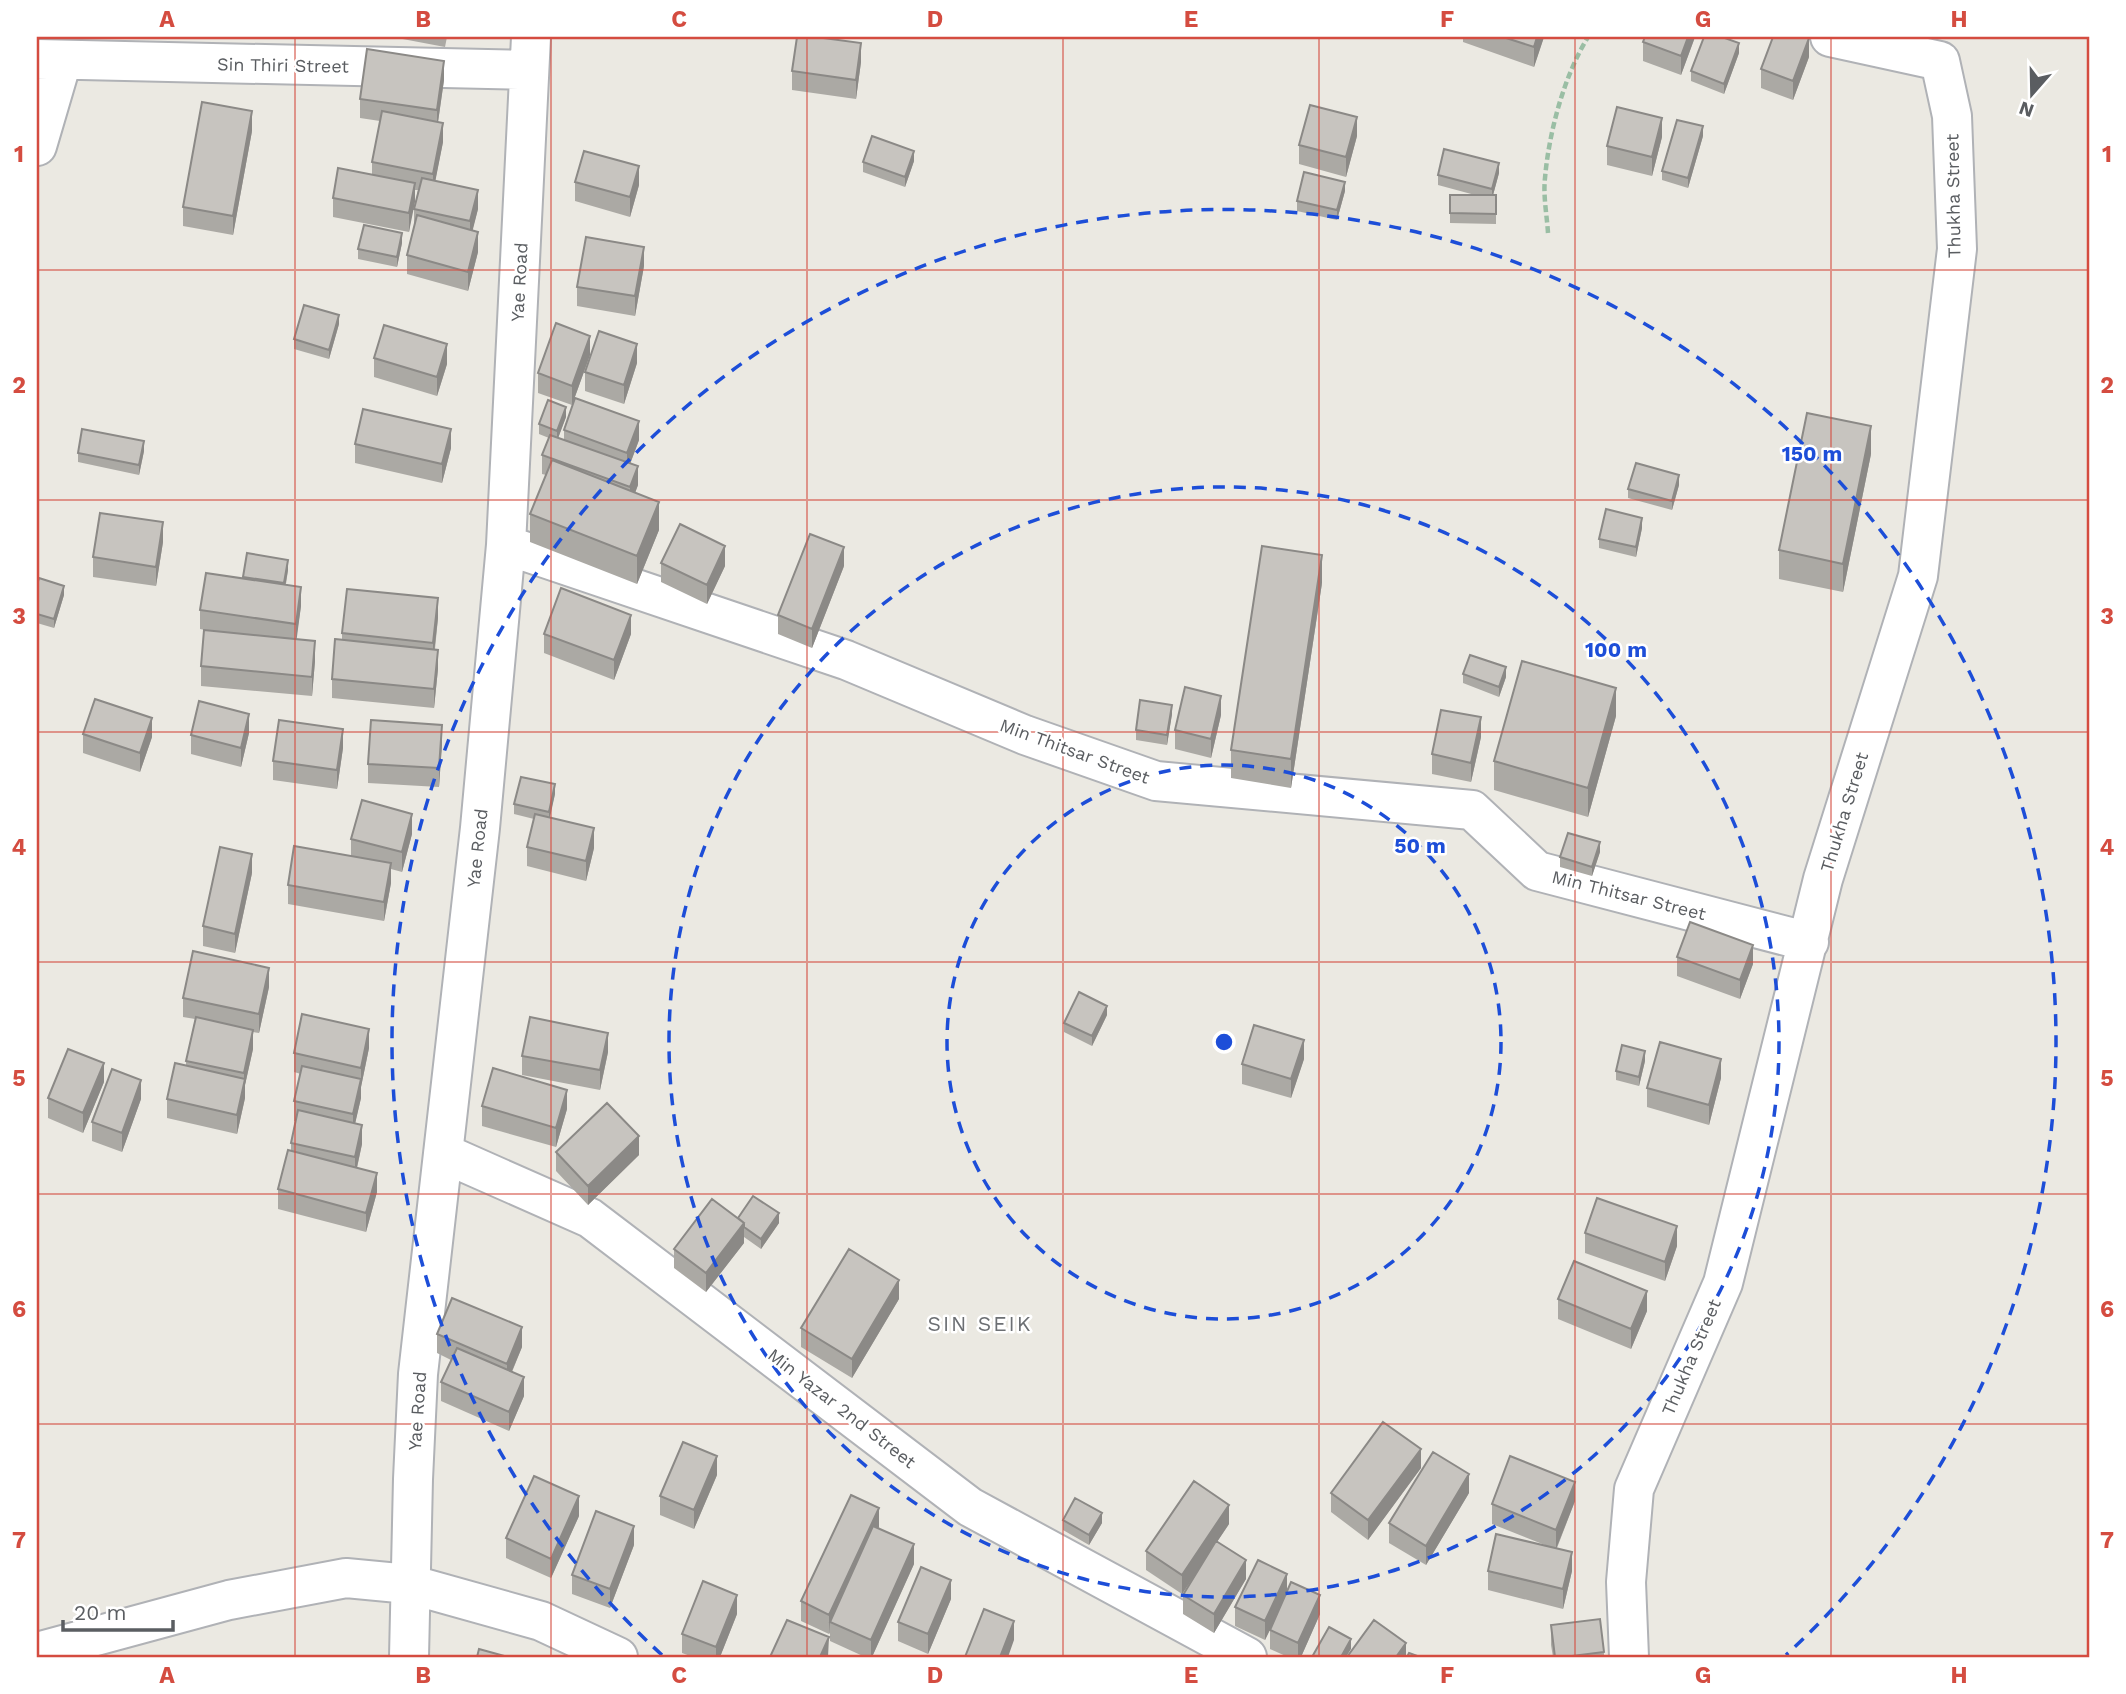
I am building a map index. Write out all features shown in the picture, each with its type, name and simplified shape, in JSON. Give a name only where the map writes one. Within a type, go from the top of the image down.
[{"type":"street","name":"Thukha Street","points":[[1629,1657],[1626,1582],[1634,1489],[1723,1283],[1823,879],[1918,576],[1957,249],[1952,116],[1940,61],[1830,37]]},
{"type":"street","name":"Sin Thiri Street","points":[[49,60],[530,53]]},
{"type":"street","name":"Yae Road","points":[[410,1657],[409,1584],[418,1374],[479,841],[506,545],[530,53]]},
{"type":"street","points":[[37,146],[49,60]]},
{"type":"street","name":"Min Thitsar Street","points":[[506,545],[846,660],[1025,735],[1156,781],[1472,810],[1537,872],[1809,942]]},
{"type":"street","name":"Min Yazar 2nd Street","points":[[443,1153],[590,1218],[970,1507],[1247,1657]]},
{"type":"street","points":[[37,1652],[229,1600],[345,1578],[409,1584],[541,1621],[618,1657]]},
{"type":"path","points":[[1548,233],[1545,179],[1553,139],[1578,53],[1588,37]]},
{"type":"building","points":[[797,37],[861,43],[856,80],[792,71]]},
{"type":"building","points":[[1503,37],[1537,37],[1534,47]]},
{"type":"building","points":[[1645,37],[1688,37],[1681,56],[1643,42]]},
{"type":"building","points":[[1704,37],[1722,37],[1739,43],[1724,84],[1691,71]]},
{"type":"building","points":[[1773,37],[1809,38],[1793,81],[1761,69]]},
{"type":"building","points":[[367,49],[444,61],[437,110],[360,99]]},
{"type":"building","points":[[202,102],[252,111],[233,216],[183,207]]},
{"type":"building","points":[[1310,105],[1357,117],[1346,157],[1299,145]]},
{"type":"building","points":[[1617,107],[1662,118],[1652,157],[1607,146]]},
{"type":"building","points":[[382,111],[443,123],[433,174],[372,162]]},
{"type":"building","points":[[1677,120],[1703,126],[1688,178],[1662,171]]},
{"type":"building","points":[[872,136],[914,151],[905,177],[863,162]]},
{"type":"building","points":[[1444,149],[1499,163],[1492,189],[1438,175]]},
{"type":"building","points":[[584,151],[639,166],[630,197],[575,182]]},
{"type":"building","points":[[338,168],[415,183],[409,213],[333,198]]},
{"type":"building","points":[[1304,172],[1345,182],[1337,210],[1297,201]]},
{"type":"building","points":[[422,178],[478,190],[470,221],[414,209]]},
{"type":"building","points":[[1450,195],[1496,195],[1496,214],[1450,213]]},
{"type":"building","points":[[417,215],[478,232],[468,272],[407,255]]},
{"type":"building","points":[[364,225],[402,233],[397,257],[358,249]]},
{"type":"building","points":[[586,237],[644,247],[635,296],[577,287]]},
{"type":"building","points":[[304,305],[339,315],[329,350],[294,339]]},
{"type":"building","points":[[556,323],[590,336],[572,386],[538,373]]},
{"type":"building","points":[[384,325],[447,344],[437,377],[374,358]]},
{"type":"building","points":[[599,331],[637,344],[624,385],[585,372]]},
{"type":"building","points":[[575,398],[639,421],[627,453],[564,430]]},
{"type":"building","points":[[548,400],[566,407],[557,431],[539,424]]},
{"type":"building","points":[[363,409],[451,429],[442,464],[355,444]]},
{"type":"building","points":[[1807,413],[1871,426],[1843,564],[1779,550]]},
{"type":"building","points":[[82,429],[144,441],[139,465],[78,453]]},
{"type":"building","points":[[550,435],[638,466],[630,487],[542,455]]},
{"type":"building","points":[[552,460],[659,502],[637,556],[530,514]]},
{"type":"building","points":[[1636,463],[1679,475],[1672,501],[1628,489]]},
{"type":"building","points":[[1606,509],[1642,518],[1636,547],[1599,539]]},
{"type":"building","points":[[100,513],[163,522],[156,567],[93,557]]},
{"type":"building","points":[[680,524],[725,546],[707,585],[661,563]]},
{"type":"building","points":[[810,534],[844,547],[812,629],[778,615]]},
{"type":"building","points":[[1262,546],[1322,555],[1291,759],[1231,750]]},
{"type":"building","points":[[247,553],[288,560],[284,583],[243,577]]},
{"type":"building","points":[[206,573],[301,587],[296,624],[200,610]]},
{"type":"building","points":[[39,578],[64,586],[54,619],[37,614]]},
{"type":"building","points":[[561,588],[631,615],[614,660],[544,634]]},
{"type":"building","points":[[347,589],[438,598],[433,643],[342,633]]},
{"type":"building","points":[[204,630],[315,641],[312,677],[201,666]]},
{"type":"building","points":[[335,639],[438,650],[434,689],[332,679]]},
{"type":"building","points":[[1470,655],[1506,667],[1499,687],[1463,674]]},
{"type":"building","points":[[1522,661],[1616,688],[1588,788],[1494,761]]},
{"type":"building","points":[[1185,687],[1221,696],[1211,739],[1175,730]]},
{"type":"building","points":[[95,699],[152,718],[140,753],[83,734]]},
{"type":"building","points":[[1140,700],[1172,705],[1167,735],[1136,730]]},
{"type":"building","points":[[199,701],[249,714],[241,748],[191,735]]},
{"type":"building","points":[[1441,710],[1481,717],[1471,763],[1432,754]]},
{"type":"building","points":[[279,720],[343,729],[337,770],[273,761]]},
{"type":"building","points":[[371,720],[442,725],[439,768],[368,764]]},
{"type":"building","points":[[521,777],[555,784],[549,812],[514,804]]},
{"type":"building","points":[[362,800],[412,814],[402,852],[351,839]]},
{"type":"building","points":[[535,814],[594,828],[586,861],[527,847]]},
{"type":"building","points":[[1568,833],[1600,842],[1592,867],[1560,857]]},
{"type":"building","points":[[294,846],[391,863],[384,902],[288,885]]},
{"type":"building","points":[[220,847],[252,854],[235,934],[203,926]]},
{"type":"building","points":[[1690,922],[1753,945],[1740,980],[1677,957]]},
{"type":"building","points":[[193,951],[269,968],[259,1014],[183,998]]},
{"type":"building","points":[[1079,992],[1107,1006],[1092,1036],[1064,1023]]},
{"type":"building","points":[[302,1014],[369,1029],[361,1068],[294,1053]]},
{"type":"building","points":[[196,1017],[253,1030],[244,1073],[186,1061]]},
{"type":"building","points":[[530,1017],[608,1033],[600,1070],[522,1056]]},
{"type":"building","points":[[1254,1025],[1304,1040],[1291,1079],[1242,1064]]},
{"type":"building","points":[[1660,1042],[1721,1059],[1709,1105],[1647,1088]]},
{"type":"building","points":[[1622,1045],[1645,1051],[1639,1077],[1616,1071]]},
{"type":"building","points":[[68,1049],[104,1063],[83,1113],[48,1098]]},
{"type":"building","points":[[175,1063],[245,1079],[237,1115],[167,1099]]},
{"type":"building","points":[[302,1066],[361,1079],[353,1114],[294,1101]]},
{"type":"building","points":[[493,1068],[567,1090],[556,1128],[482,1106]]},
{"type":"building","points":[[112,1069],[141,1080],[122,1133],[92,1122]]},
{"type":"building","points":[[607,1103],[639,1136],[588,1186],[556,1152]]},
{"type":"building","points":[[298,1110],[362,1125],[355,1157],[291,1143]]},
{"type":"building","points":[[288,1150],[377,1173],[366,1213],[278,1189]]},
{"type":"building","points":[[753,1196],[779,1213],[761,1239],[744,1227],[744,1223],[738,1218]]},
{"type":"building","points":[[1597,1198],[1677,1226],[1665,1262],[1585,1233]]},
{"type":"building","points":[[712,1199],[744,1223],[706,1273],[674,1249]]},
{"type":"building","points":[[849,1249],[899,1280],[852,1359],[801,1328]]},
{"type":"building","points":[[1574,1261],[1647,1291],[1631,1329],[1558,1299]]},
{"type":"building","points":[[452,1298],[522,1327],[507,1364],[437,1334]]},
{"type":"building","points":[[457,1348],[524,1377],[509,1412],[441,1382]]},
{"type":"building","points":[[1383,1422],[1421,1449],[1368,1520],[1331,1493]]},
{"type":"building","points":[[683,1442],[717,1456],[694,1510],[660,1496]]},
{"type":"building","points":[[1433,1452],[1469,1474],[1426,1546],[1389,1523]]},
{"type":"building","points":[[1510,1456],[1575,1482],[1556,1530],[1492,1504]]},
{"type":"building","points":[[534,1476],[579,1496],[551,1559],[506,1538]]},
{"type":"building","points":[[1194,1481],[1229,1505],[1182,1575],[1146,1551]]},
{"type":"building","points":[[851,1495],[879,1508],[829,1615],[801,1601]]},
{"type":"building","points":[[1075,1498],[1102,1513],[1089,1535],[1063,1520]]},
{"type":"building","points":[[596,1511],[634,1526],[610,1589],[572,1575]]},
{"type":"building","points":[[873,1526],[914,1544],[871,1640],[830,1622]]},
{"type":"building","points":[[1496,1534],[1572,1552],[1563,1589],[1488,1571]]},
{"type":"building","points":[[1216,1541],[1246,1560],[1214,1614],[1183,1595]]},
{"type":"building","points":[[1258,1560],[1287,1574],[1265,1621],[1235,1607]]},
{"type":"building","points":[[921,1567],[951,1580],[928,1634],[898,1622]]},
{"type":"building","points":[[703,1581],[737,1595],[716,1647],[682,1634]]},
{"type":"building","points":[[1291,1582],[1320,1595],[1298,1643],[1270,1630]]},
{"type":"building","points":[[984,1609],[1014,1621],[1000,1657],[965,1657]]},
{"type":"building","points":[[1600,1619],[1604,1652],[1555,1657],[1551,1625]]},
{"type":"building","points":[[787,1620],[829,1637],[820,1657],[770,1657]]},
{"type":"building","points":[[1374,1620],[1406,1643],[1396,1657],[1347,1657]]},
{"type":"building","points":[[1329,1627],[1351,1639],[1341,1657],[1312,1657]]},
{"type":"building","points":[[479,1649],[508,1657],[477,1657]]},
{"type":"district","name":"SIN SEIK","points":[[980,1323]]}]
